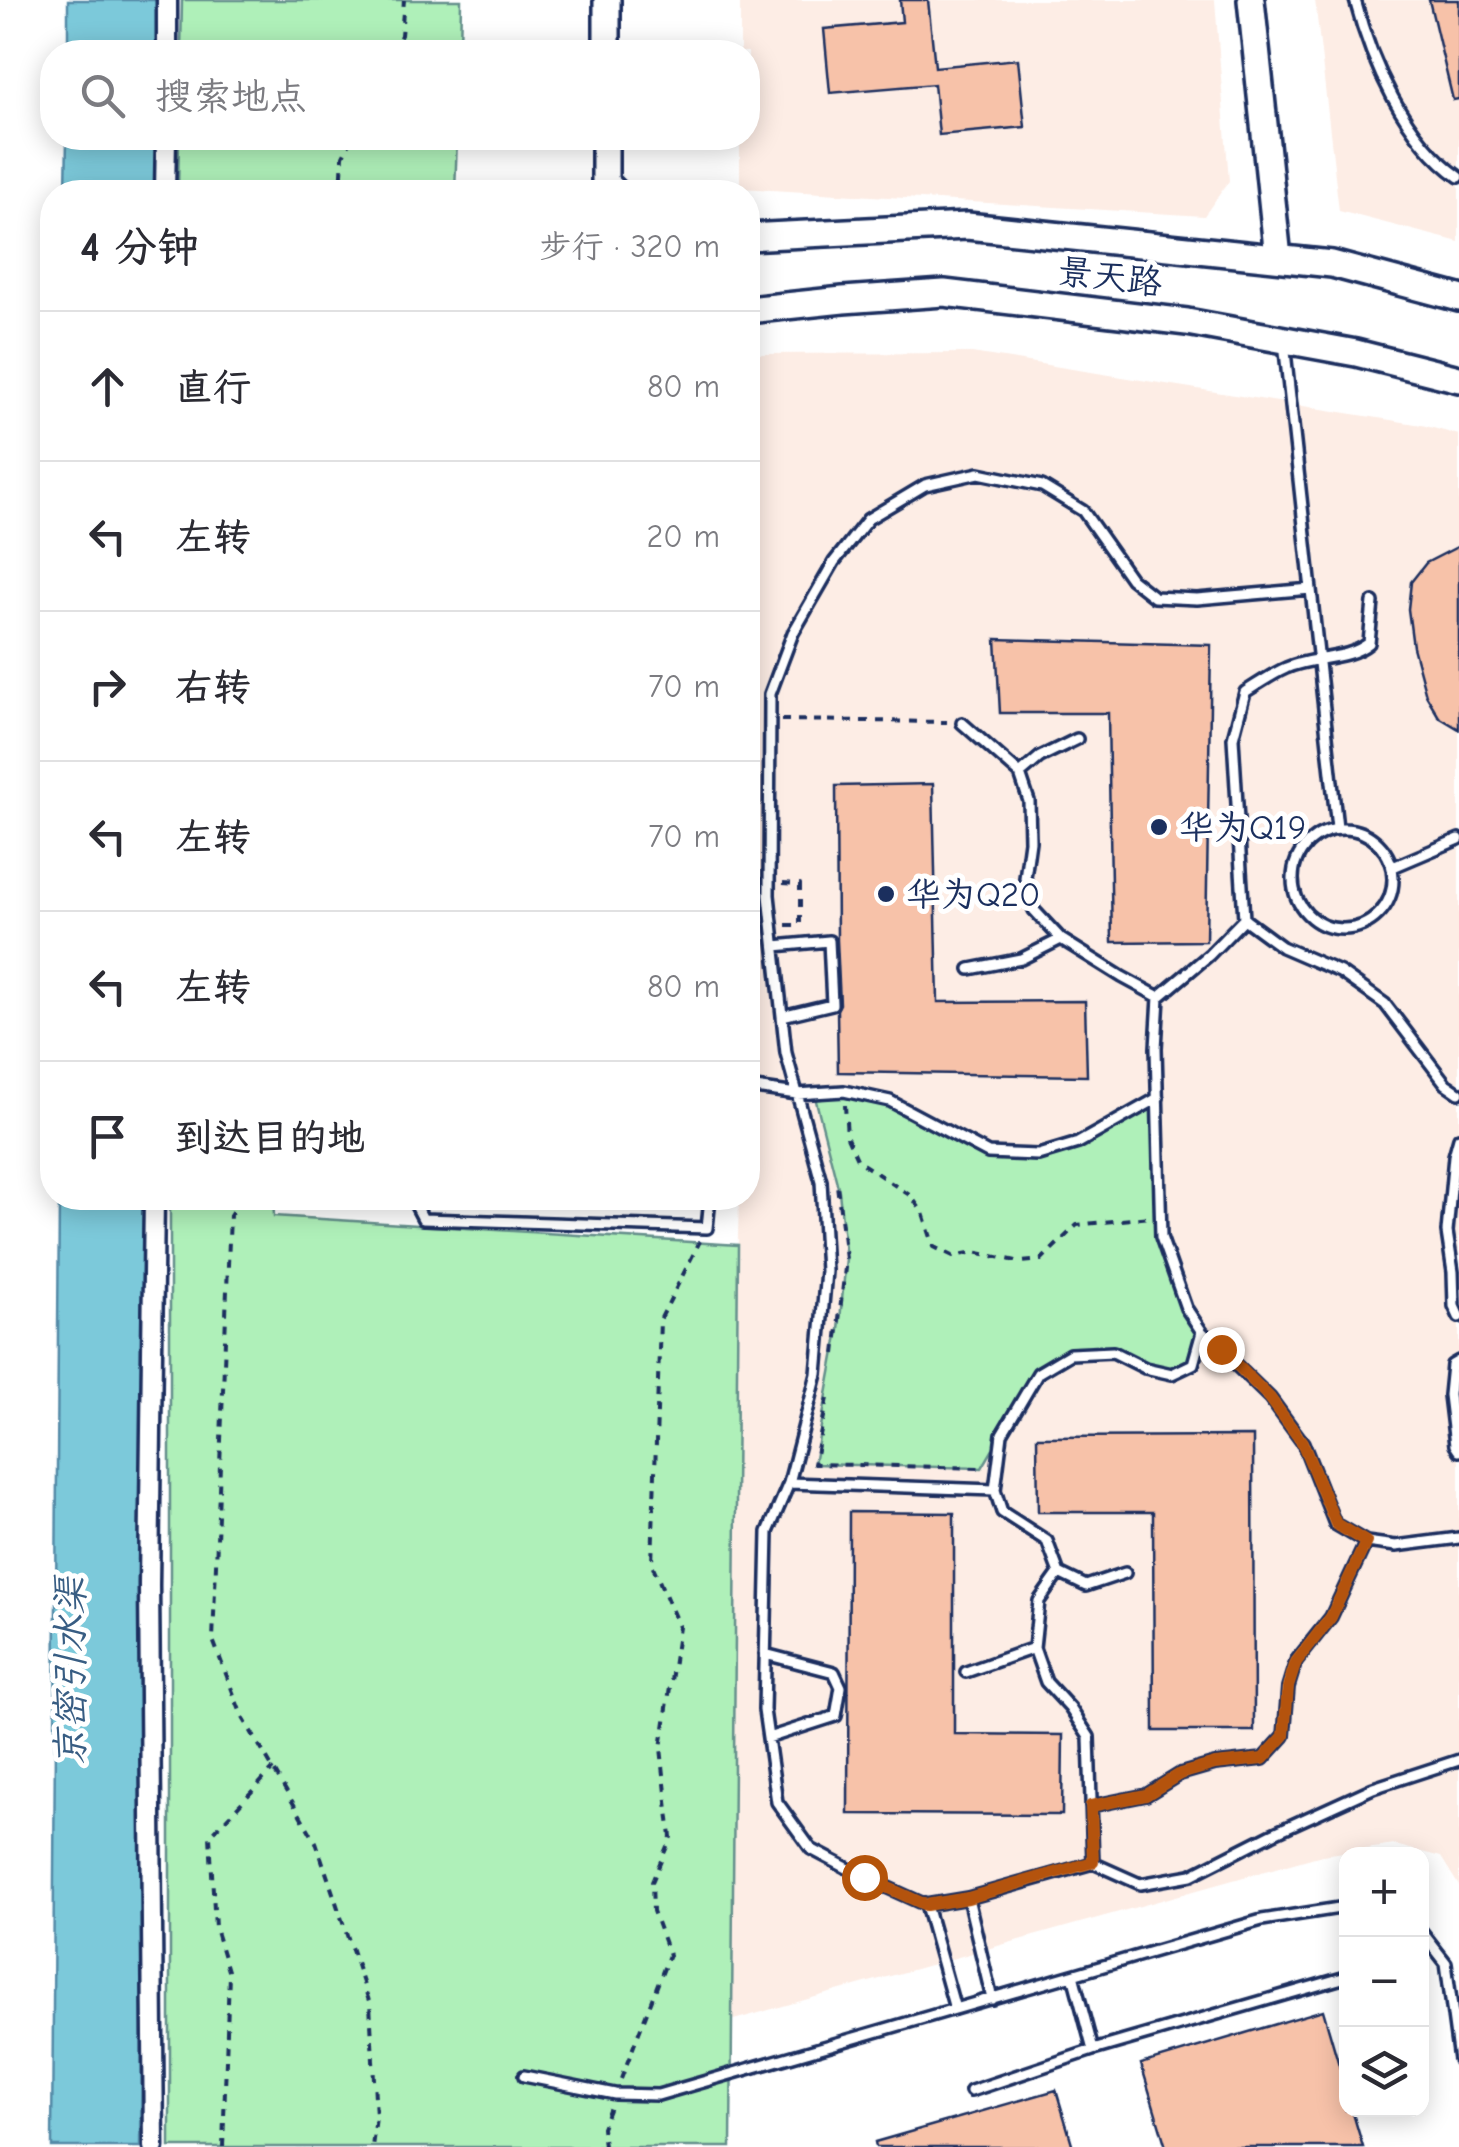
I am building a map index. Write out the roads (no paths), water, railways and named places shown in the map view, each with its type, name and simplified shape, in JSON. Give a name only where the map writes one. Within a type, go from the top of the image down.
[{"type":"street","points":[[166,40],[167,0]]},
{"type":"street","points":[[606,40],[607,0]]},
{"type":"street","points":[[1251,0],[1278,258]]},
{"type":"street","points":[[166,150],[166,180]]},
{"type":"street","points":[[605,150],[605,180]]},
{"type":"street","name":"景天路","points":[[760,236],[967,226],[1332,264],[1459,298]]},
{"type":"street","name":"景天路","points":[[760,309],[944,292],[1187,322],[1356,354],[1459,379]]},
{"type":"street","points":[[154,1210],[149,1586],[154,2147]]},
{"type":"lane","points":[[1355,0],[1364,34],[1394,100],[1420,139],[1459,176]]},
{"type":"lane","points":[[1284,339],[1337,828]]},
{"type":"lane","points":[[1311,589],[1197,599],[1154,597],[1131,580],[1083,511],[1042,486],[979,473],[925,485],[868,519],[834,562],[793,633],[770,694],[769,895],[786,1052],[821,1181],[826,1270],[817,1374],[789,1483],[768,1532],[764,1710],[777,1802],[812,1850],[926,1905],[968,1898],[1093,1862],[1140,1884],[1191,1875],[1373,1788],[1459,1760]]},
{"type":"lane","points":[[1373,602],[1370,643],[1359,651],[1286,668],[1245,692],[1233,738],[1244,919],[1209,956],[1160,997],[1156,1048],[1160,1216],[1162,1237],[1186,1308],[1202,1332],[1270,1398],[1302,1442],[1336,1524],[1366,1542],[1396,1546],[1459,1538]]},
{"type":"lane","points":[[962,722],[1020,774],[1029,802],[1030,841],[1025,878],[1034,910],[1061,939],[1160,997]]},
{"type":"lane","points":[[1020,774],[1040,757],[1078,739]]},
{"type":"lane","points":[[1337,828],[1367,834],[1380,844],[1394,866],[1393,889],[1387,905],[1376,918],[1361,926],[1344,930],[1312,919],[1294,891],[1293,874],[1307,843],[1337,828]]},
{"type":"lane","points":[[1394,866],[1459,839]]},
{"type":"lane","points":[[1244,919],[1282,946],[1340,972],[1385,1004],[1446,1084],[1459,1093]]},
{"type":"lane","points":[[970,969],[1022,959],[1061,939]]},
{"type":"lane","points":[[775,946],[829,941],[832,1004],[782,1016]]},
{"type":"lane","points":[[760,1089],[797,1094],[844,1091],[890,1101],[988,1152],[1038,1155],[1078,1143],[1158,1098]]},
{"type":"lane","points":[[1459,1138],[1447,1232],[1454,1306],[1459,1317]]},
{"type":"lane","points":[[418,1210],[423,1220],[707,1228],[709,1210]]},
{"type":"lane","points":[[1125,1573],[1086,1586],[1059,1573],[1047,1541],[1002,1512],[994,1490],[1002,1434],[1038,1373],[1070,1354],[1113,1352],[1145,1368],[1172,1374],[1193,1364],[1202,1332]]},
{"type":"lane","points":[[1459,1362],[1452,1365],[1449,1395],[1459,1451]]},
{"type":"lane","points":[[789,1483],[994,1490]]},
{"type":"lane","points":[[1091,1806],[1146,1795],[1180,1774],[1215,1764],[1263,1759],[1284,1736],[1288,1687],[1296,1662],[1331,1617],[1366,1542]]},
{"type":"lane","points":[[1059,1573],[1039,1601],[1034,1648],[1046,1682],[1070,1708],[1089,1738],[1093,1862]]},
{"type":"lane","points":[[966,1672],[1034,1648]]},
{"type":"lane","points":[[765,1654],[834,1672],[841,1687],[836,1716],[768,1738]]},
{"type":"lane","points":[[968,1898],[992,1999]]},
{"type":"lane","points":[[926,1905],[954,2010]]},
{"type":"lane","points":[[524,2076],[615,2094],[658,2094],[1262,1920],[1339,1908]]},
{"type":"lane","points":[[1426,1937],[1446,1963],[1459,2060]]},
{"type":"lane","points":[[1073,1975],[1093,2050]]},
{"type":"lane","points":[[971,2091],[1093,2050],[1339,1979]]},
{"type":"water","points":[[68,0],[162,0],[161,40],[68,40]]},
{"type":"water","points":[[67,150],[161,150],[161,180],[66,180]]},
{"type":"water","name":"京密引水渠","points":[[59,1210],[148,1210],[141,2147],[52,2147]]},
{"type":"place","name":"华为Q19","points":[[1159,827]]},
{"type":"place","name":"华为Q20","points":[[886,894]]}]
